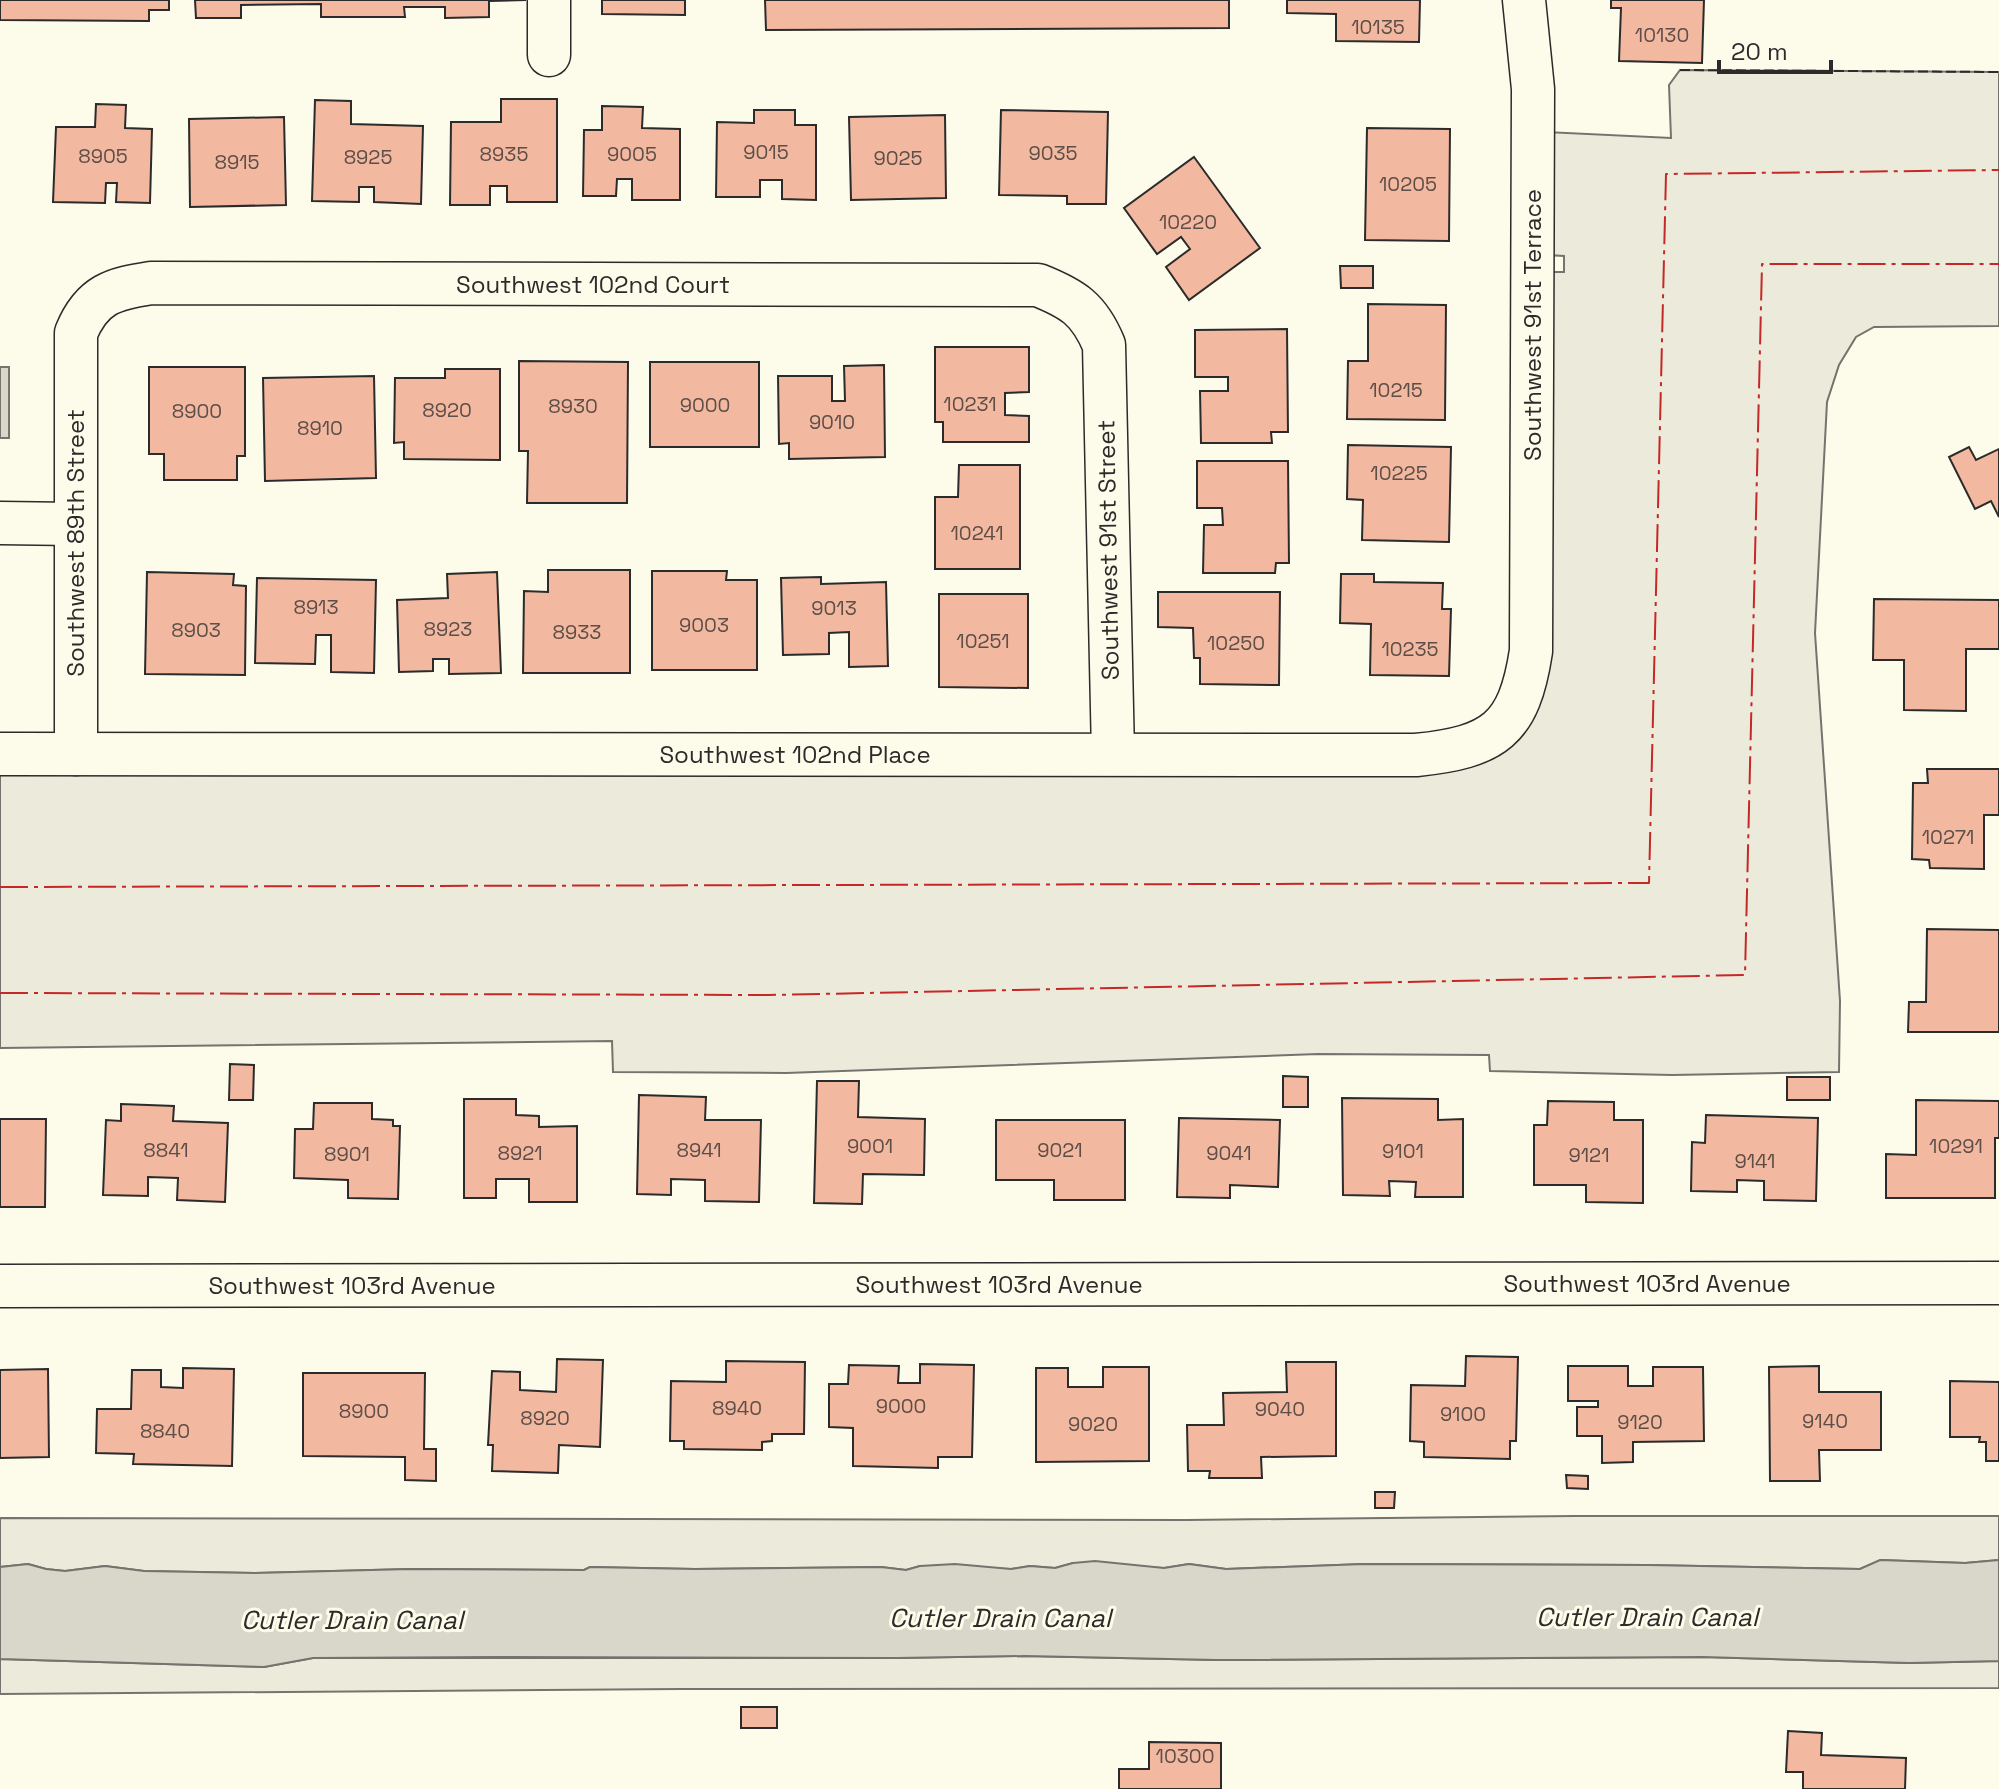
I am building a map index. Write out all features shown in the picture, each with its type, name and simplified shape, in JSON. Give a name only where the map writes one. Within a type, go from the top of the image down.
[{"type":"street","points":[[549,0],[549,55]]},
{"type":"street","name":"Southwest 91st Terrace","points":[[1524,0],[1533,89],[1531,651]]},
{"type":"street","name":"Southwest 102nd Court","points":[[76,333],[84,313],[96,300],[121,288],[151,283],[1038,285],[1079,305],[1096,326],[1104,345]]},
{"type":"street","name":"Southwest 89th Street","points":[[76,333],[76,754]]},
{"type":"street","name":"Southwest 91st Street","points":[[1104,345],[1113,754]]},
{"type":"street","points":[[0,523],[74,524]]},
{"type":"street","name":"Southwest 102nd Place","points":[[0,754],[1416,755],[1459,749],[1490,735],[1512,714],[1526,685],[1531,651]]},
{"type":"street","name":"Southwest 103rd Avenue","points":[[0,1286],[1999,1283]]},
{"type":"shaded area","points":[[1680,70],[1999,72],[1999,326],[1874,327],[1856,337],[1839,365],[1827,402],[1815,633],[1840,1001],[1839,1072],[1672,1075],[1490,1071],[1489,1055],[1318,1054],[786,1073],[613,1072],[612,1041],[0,1048],[0,774],[1515,741],[1547,272],[1564,272],[1564,256],[1547,255],[1546,132],[1671,138],[1669,85]]},
{"type":"shaded area","points":[[1999,1516],[1999,1560],[1965,1563],[1881,1560],[1860,1569],[1364,1564],[1226,1569],[1189,1564],[1164,1568],[1073,1563],[1055,1568],[1030,1566],[1011,1569],[920,1566],[906,1570],[881,1567],[590,1567],[584,1570],[410,1569],[255,1573],[144,1571],[105,1566],[65,1571],[28,1564],[0,1567],[0,1518],[1187,1520]]},
{"type":"shaded area","points":[[1025,1656],[1217,1660],[1703,1657],[1909,1663],[1999,1661],[1999,1688],[681,1689],[0,1694],[0,1659],[264,1667],[313,1658]]},
{"type":"water","points":[[0,367],[9,367],[9,438],[0,438]]},
{"type":"water","name":"Cutler Drain Canal","points":[[1880,1560],[1965,1563],[1999,1560],[1999,1661],[1909,1663],[1703,1657],[1217,1660],[1025,1656],[493,1657],[313,1658],[264,1667],[0,1659],[0,1567],[28,1564],[65,1571],[105,1566],[144,1571],[255,1573],[410,1569],[584,1570],[590,1567],[881,1567],[906,1570],[955,1564],[1011,1569],[1030,1566],[1055,1568],[1095,1561],[1164,1568],[1189,1564],[1226,1569],[1364,1564],[1860,1569]]},
{"type":"building","points":[[0,0],[169,0],[169,10],[149,10],[149,21],[0,20]]},
{"type":"building","points":[[195,0],[526,0],[489,1],[489,17],[445,18],[445,7],[404,7],[405,17],[321,17],[321,4],[241,5],[241,18],[196,18]]},
{"type":"building","points":[[602,0],[685,0],[685,15],[602,14]]},
{"type":"building","points":[[765,0],[1229,0],[1229,28],[766,30]]},
{"type":"building","points":[[1287,0],[1420,0],[1419,42],[1336,41],[1336,14],[1287,13]]},
{"type":"building","points":[[1611,0],[1704,0],[1702,63],[1619,61],[1621,8],[1611,8]]},
{"type":"building","points":[[501,99],[557,99],[557,202],[507,202],[507,186],[490,186],[490,205],[450,205],[451,122],[501,122]]},
{"type":"building","points":[[315,100],[351,101],[351,124],[423,126],[421,204],[374,202],[374,187],[359,187],[359,202],[312,201]]},
{"type":"building","points":[[96,104],[126,105],[125,128],[152,129],[150,203],[116,202],[117,183],[106,183],[105,203],[53,202],[56,127],[95,127]]},
{"type":"building","points":[[602,106],[643,107],[642,128],[680,129],[680,200],[632,200],[632,179],[617,179],[616,196],[583,196],[584,130],[602,130]]},
{"type":"building","points":[[754,110],[795,110],[795,125],[816,125],[816,200],[782,199],[782,180],[760,180],[760,197],[716,197],[717,122],[754,123]]},
{"type":"building","points":[[1001,110],[1108,112],[1106,204],[1067,204],[1067,196],[999,195]]},
{"type":"building","points":[[945,115],[946,198],[851,200],[849,117]]},
{"type":"building","points":[[284,117],[286,205],[190,207],[189,119]]},
{"type":"building","points":[[1367,128],[1450,129],[1449,241],[1365,240]]},
{"type":"building","points":[[1194,157],[1260,248],[1189,300],[1166,267],[1190,249],[1181,237],[1157,254],[1124,208]]},
{"type":"building","points":[[1340,266],[1373,266],[1373,288],[1341,288]]},
{"type":"building","points":[[1368,304],[1446,305],[1445,420],[1347,419],[1348,361],[1368,361]]},
{"type":"building","points":[[1287,329],[1288,432],[1271,432],[1272,443],[1201,443],[1200,391],[1228,391],[1228,377],[1195,377],[1195,330]]},
{"type":"building","points":[[935,347],[1029,347],[1029,392],[1005,393],[1005,415],[1029,416],[1029,442],[943,442],[943,422],[935,422]]},
{"type":"building","points":[[519,361],[628,362],[627,503],[527,503],[528,451],[519,451]]},
{"type":"building","points":[[650,362],[759,362],[759,447],[650,447]]},
{"type":"building","points":[[884,365],[885,457],[789,459],[789,443],[779,444],[778,376],[832,376],[832,401],[845,401],[844,366]]},
{"type":"building","points":[[149,367],[245,367],[245,456],[237,456],[237,480],[164,480],[164,454],[149,454]]},
{"type":"building","points":[[445,369],[500,369],[500,460],[404,459],[404,442],[394,443],[395,378],[445,378]]},
{"type":"building","points":[[374,376],[376,478],[265,481],[263,378]]},
{"type":"building","points":[[1348,445],[1451,447],[1449,542],[1362,540],[1363,500],[1347,499]]},
{"type":"building","points":[[1969,447],[1976,460],[1999,449],[1999,517],[1991,501],[1975,509],[1949,457]]},
{"type":"building","points":[[1197,461],[1288,461],[1289,563],[1276,563],[1275,573],[1203,573],[1204,525],[1223,525],[1222,508],[1197,508]]},
{"type":"building","points":[[959,465],[1020,465],[1020,569],[935,569],[935,497],[958,497]]},
{"type":"building","points":[[548,570],[630,570],[630,673],[523,673],[524,591],[548,592]]},
{"type":"building","points":[[652,571],[727,571],[726,580],[757,580],[757,670],[652,670]]},
{"type":"building","points":[[147,572],[234,574],[233,585],[246,586],[245,675],[145,674]]},
{"type":"building","points":[[497,572],[501,673],[449,674],[449,659],[433,659],[433,671],[399,672],[397,600],[448,598],[447,574]]},
{"type":"building","points":[[1341,574],[1374,574],[1374,582],[1443,583],[1442,609],[1451,609],[1449,676],[1370,675],[1371,624],[1340,623]]},
{"type":"building","points":[[821,577],[821,584],[886,582],[888,666],[849,667],[849,632],[829,633],[829,654],[783,655],[781,578]]},
{"type":"building","points":[[257,578],[376,580],[374,673],[331,672],[331,635],[316,635],[315,664],[255,663]]},
{"type":"building","points":[[1158,592],[1280,592],[1279,685],[1200,684],[1200,658],[1194,658],[1193,628],[1158,627]]},
{"type":"building","points":[[939,594],[1028,594],[1028,688],[939,687]]},
{"type":"building","points":[[1874,599],[1999,600],[1999,649],[1966,649],[1966,711],[1904,710],[1904,660],[1873,660]]},
{"type":"building","points":[[1927,769],[1999,769],[1999,815],[1984,815],[1984,869],[1930,868],[1929,860],[1912,859],[1913,783],[1928,783]]},
{"type":"building","points":[[1927,929],[1999,930],[1999,1032],[1908,1032],[1909,1002],[1926,1002]]},
{"type":"building","points":[[230,1064],[254,1065],[253,1100],[229,1100]]},
{"type":"building","points":[[1283,1076],[1308,1077],[1308,1107],[1283,1107]]},
{"type":"building","points":[[1787,1077],[1830,1077],[1830,1100],[1787,1100]]},
{"type":"building","points":[[817,1081],[859,1081],[858,1117],[925,1119],[924,1175],[863,1174],[862,1204],[814,1203]]},
{"type":"building","points":[[639,1095],[706,1097],[705,1120],[761,1120],[759,1202],[705,1201],[705,1180],[671,1179],[671,1195],[637,1194]]},
{"type":"building","points":[[1342,1098],[1438,1099],[1438,1120],[1463,1119],[1463,1197],[1415,1197],[1416,1182],[1389,1181],[1390,1196],[1343,1195]]},
{"type":"building","points":[[464,1099],[516,1099],[516,1115],[539,1116],[539,1127],[577,1126],[577,1202],[529,1202],[529,1179],[496,1179],[496,1198],[464,1198]]},
{"type":"building","points":[[1916,1100],[1999,1101],[1999,1138],[1995,1138],[1995,1198],[1886,1198],[1886,1154],[1916,1155]]},
{"type":"building","points":[[1548,1101],[1614,1102],[1614,1120],[1643,1120],[1643,1203],[1586,1202],[1586,1185],[1534,1185],[1534,1125],[1547,1125]]},
{"type":"building","points":[[314,1103],[372,1103],[372,1119],[393,1120],[393,1126],[400,1126],[398,1199],[348,1198],[348,1180],[294,1178],[295,1129],[313,1129]]},
{"type":"building","points":[[121,1104],[174,1106],[173,1121],[228,1123],[225,1202],[177,1200],[178,1178],[148,1177],[148,1196],[103,1195],[106,1120],[121,1121]]},
{"type":"building","points":[[1706,1115],[1818,1118],[1816,1201],[1764,1200],[1764,1181],[1737,1180],[1737,1192],[1691,1191],[1692,1142],[1705,1143]]},
{"type":"building","points":[[1179,1118],[1280,1120],[1278,1187],[1230,1185],[1230,1198],[1177,1197]]},
{"type":"building","points":[[0,1119],[46,1119],[45,1207],[0,1207]]},
{"type":"building","points":[[996,1120],[1125,1120],[1125,1200],[1054,1200],[1054,1180],[996,1180]]},
{"type":"building","points":[[1466,1356],[1518,1357],[1516,1441],[1510,1441],[1510,1459],[1424,1457],[1424,1442],[1410,1441],[1411,1385],[1465,1386]]},
{"type":"building","points":[[557,1359],[603,1360],[600,1447],[559,1445],[558,1473],[492,1471],[493,1445],[488,1445],[492,1371],[520,1372],[520,1390],[556,1392]]},
{"type":"building","points":[[726,1361],[805,1362],[804,1434],[772,1434],[772,1441],[762,1442],[762,1450],[684,1449],[684,1441],[670,1441],[671,1381],[726,1382]]},
{"type":"building","points":[[1286,1362],[1336,1362],[1336,1456],[1261,1457],[1262,1478],[1209,1478],[1210,1471],[1188,1471],[1187,1425],[1224,1425],[1223,1393],[1287,1392]]},
{"type":"building","points":[[920,1364],[974,1365],[972,1457],[938,1457],[938,1468],[853,1466],[853,1428],[829,1427],[829,1384],[848,1384],[849,1365],[899,1366],[898,1383],[920,1383]]},
{"type":"building","points":[[1568,1366],[1628,1366],[1628,1386],[1653,1386],[1653,1367],[1703,1367],[1704,1441],[1633,1442],[1633,1462],[1602,1463],[1602,1436],[1577,1436],[1577,1407],[1598,1407],[1598,1401],[1568,1401]]},
{"type":"building","points":[[1819,1366],[1819,1392],[1881,1392],[1881,1450],[1819,1450],[1820,1481],[1770,1481],[1769,1367]]},
{"type":"building","points":[[1103,1367],[1149,1367],[1149,1461],[1036,1462],[1036,1368],[1068,1368],[1068,1387],[1103,1387]]},
{"type":"building","points":[[183,1368],[234,1369],[232,1466],[133,1464],[134,1454],[96,1453],[97,1409],[131,1409],[132,1370],[161,1370],[161,1387],[183,1388]]},
{"type":"building","points":[[48,1369],[49,1457],[0,1458],[0,1370]]},
{"type":"building","points":[[303,1373],[425,1373],[424,1449],[436,1449],[436,1481],[405,1480],[405,1457],[303,1456]]},
{"type":"building","points":[[1950,1381],[1999,1382],[1999,1461],[1986,1461],[1986,1442],[1979,1442],[1980,1437],[1950,1437]]},
{"type":"building","points":[[1566,1475],[1588,1476],[1588,1489],[1567,1488]]},
{"type":"building","points":[[1375,1492],[1395,1492],[1394,1508],[1375,1508]]},
{"type":"building","points":[[741,1707],[777,1707],[777,1728],[741,1728]]},
{"type":"building","points":[[1788,1731],[1822,1733],[1821,1755],[1906,1758],[1905,1789],[1803,1789],[1803,1772],[1786,1772]]},
{"type":"building","points":[[1149,1742],[1221,1743],[1221,1789],[1119,1789],[1119,1769],[1149,1769]]},
{"type":"fence","points":[[1680,70],[1999,72]]},
{"type":"power","points":[[0,887],[1649,883],[1666,174],[1999,170]]},
{"type":"power","points":[[0,993],[769,995],[1745,975],[1762,264],[1999,264]]}]
